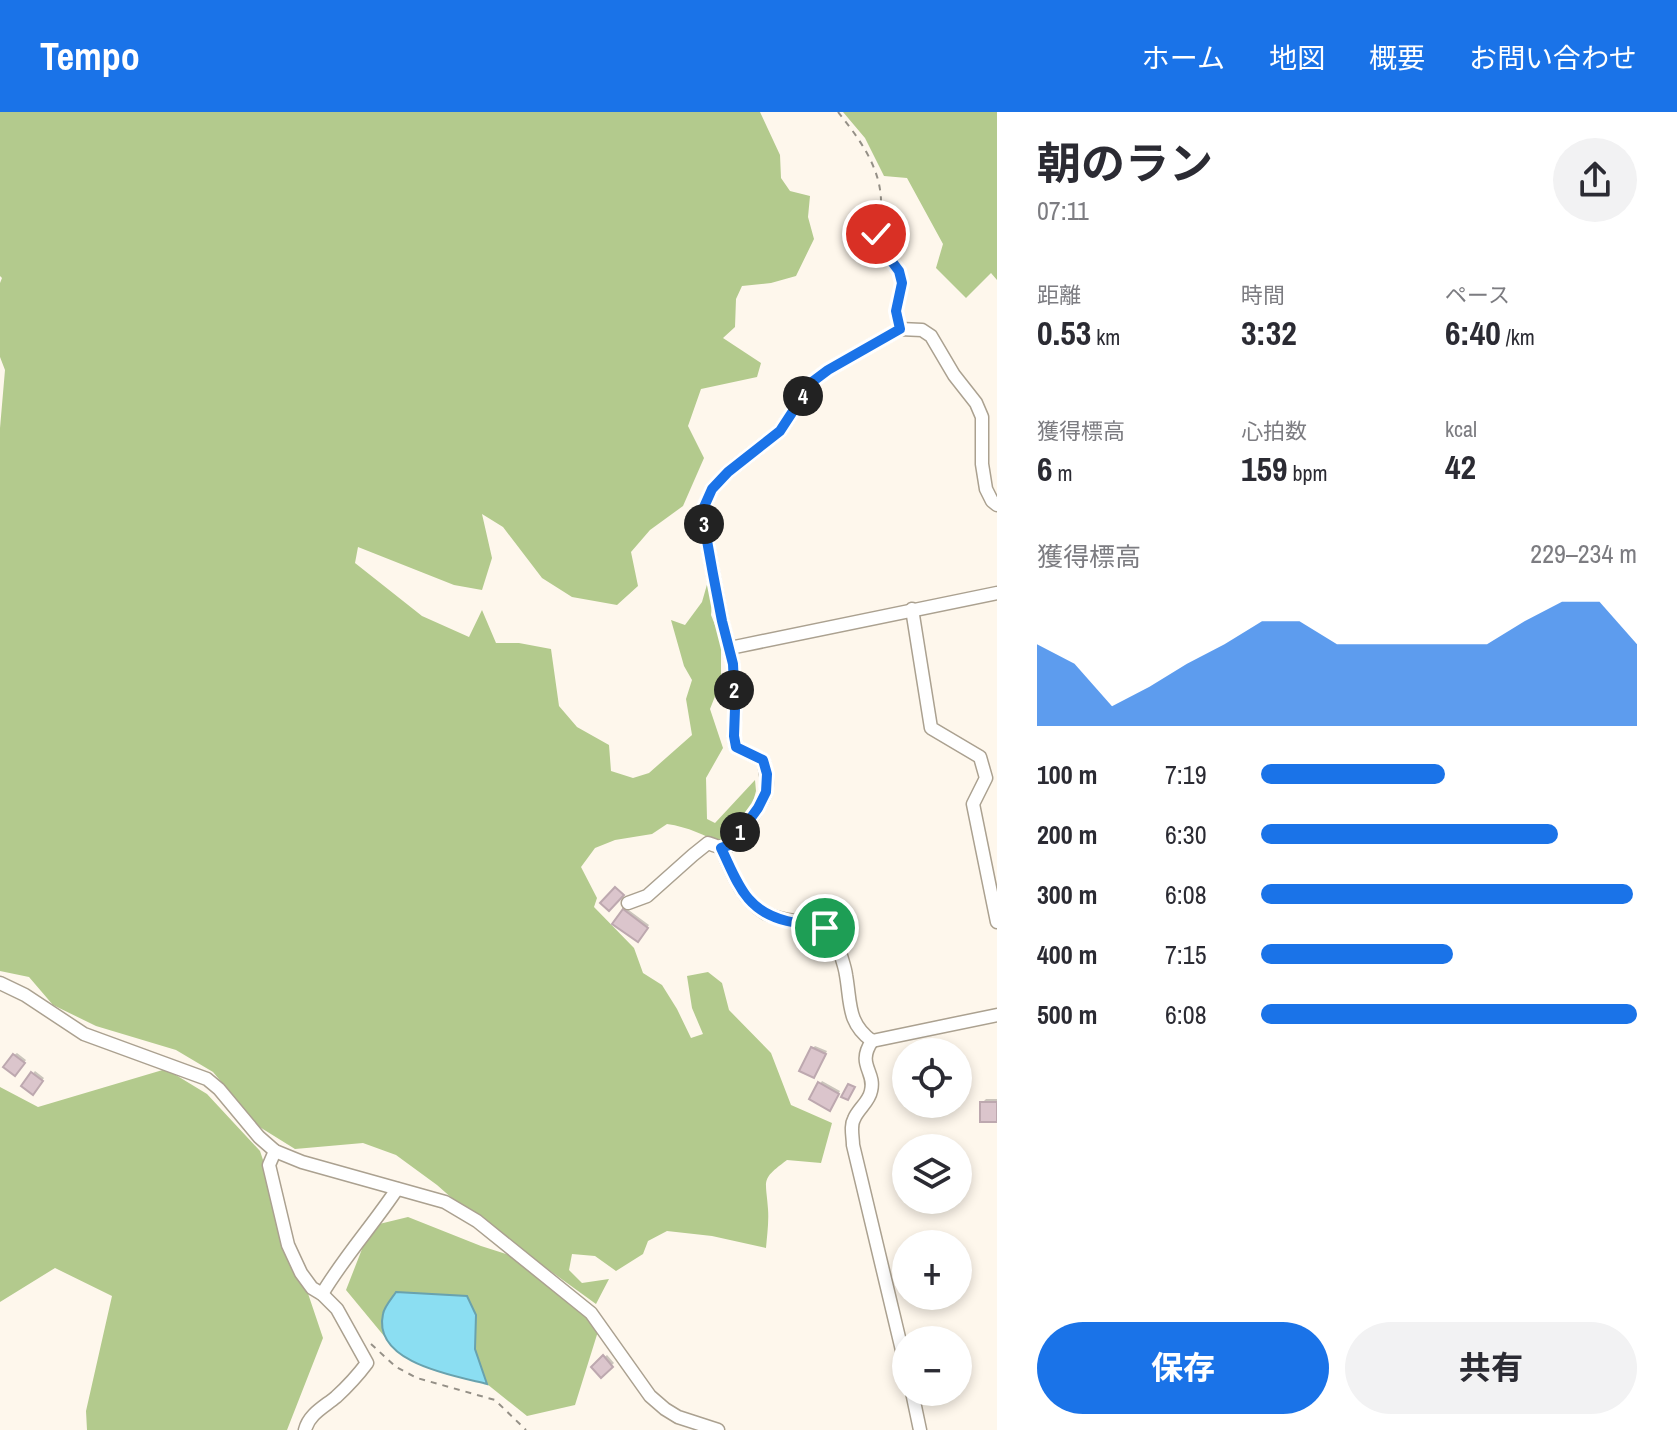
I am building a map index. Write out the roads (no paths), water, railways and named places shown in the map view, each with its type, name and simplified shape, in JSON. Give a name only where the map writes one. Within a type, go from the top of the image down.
[{"type":"street","points":[[628,903],[647,896],[708,843],[721,848],[732,844],[766,792],[767,774],[763,760],[736,747],[734,736],[733,664],[704,524],[704,507],[712,489],[728,472],[780,431],[812,382],[900,329],[922,330],[931,336],[982,417],[982,464],[986,489],[997,505]]},
{"type":"street","points":[[730,648],[997,593]]},
{"type":"street","points":[[912,609],[931,728],[980,757],[986,778],[973,804],[997,922]]},
{"type":"street","points":[[721,848],[742,893],[752,904],[764,913],[790,922],[831,931],[837,939],[846,974],[853,1020],[862,1034],[872,1041]]},
{"type":"street","points":[[0,983],[25,995],[84,1034],[207,1079],[275,1151],[302,1162],[445,1202],[477,1221],[591,1313],[650,1396],[678,1417],[718,1430]]},
{"type":"street","points":[[896,1326],[853,1145],[852,1121],[871,1095],[866,1049],[872,1041],[997,1015]]},
{"type":"street","points":[[275,1151],[269,1165],[288,1245],[312,1288],[337,1309],[367,1363],[358,1376],[317,1411],[305,1430]]},
{"type":"street","points":[[322,1294],[336,1270],[397,1189]]},
{"type":"street","points":[[915,1406],[920,1430]]},
{"type":"water","points":[[396,1292],[467,1296],[476,1315],[475,1349],[487,1384],[419,1364],[403,1356],[390,1344],[383,1331],[383,1314]]}]
